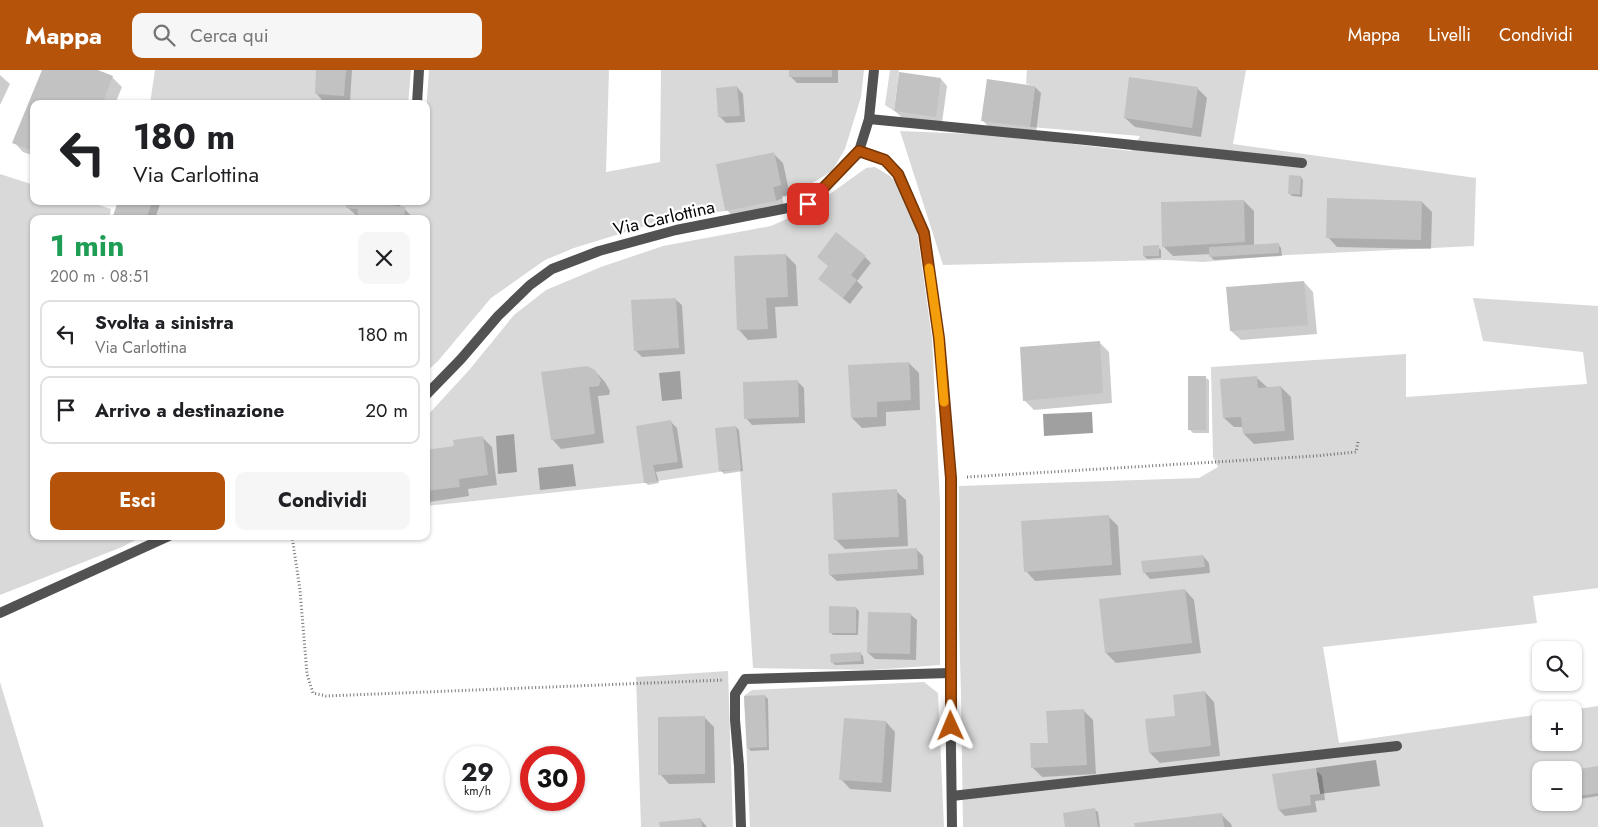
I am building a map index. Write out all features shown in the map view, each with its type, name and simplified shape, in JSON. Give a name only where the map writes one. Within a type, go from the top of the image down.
[{"type":"street","points":[[417,100],[419,70]]},
{"type":"street","name":"Via Carlottina","points":[[430,391],[498,316],[530,285],[552,269],[599,250],[676,230],[808,204],[859,151],[868,119],[874,70]]},
{"type":"street","points":[[868,119],[1302,163]]},
{"type":"street","points":[[859,151],[885,160],[898,174],[924,233],[939,338],[951,478],[950,673],[952,827]]},
{"type":"street","points":[[0,613],[160,540]]},
{"type":"street","points":[[741,827],[735,694],[745,679],[950,673]]},
{"type":"street","points":[[952,796],[1397,746]]},
{"type":"path","points":[[951,478],[1315,456],[1356,452],[1358,442]]},
{"type":"path","points":[[293,540],[300,590],[308,674],[313,694],[346,696],[745,679]]},
{"type":"shaded area","points":[[155,70],[411,70],[408,100],[151,100]]},
{"type":"shaded area","points":[[429,70],[609,70],[606,172],[660,162],[661,70],[864,70],[861,97],[845,149],[832,171],[804,188],[776,201],[773,187],[781,185],[774,152],[717,164],[725,211],[671,218],[574,248],[545,260],[491,298],[430,368],[430,215],[147,215],[151,205],[430,205],[430,100],[427,100]]},
{"type":"shaded area","points":[[890,70],[899,70],[894,111],[885,105]]},
{"type":"shaded area","points":[[1027,70],[1246,70],[1233,144],[1476,178],[1474,246],[1288,255],[1203,262],[1166,260],[943,265],[900,131],[997,135],[1131,151],[1140,136],[1030,127],[1035,86],[1026,84]]},
{"type":"shaded area","points":[[875,167],[890,176],[897,183],[917,231],[932,338],[940,503],[940,665],[872,670],[753,668],[740,469],[644,483],[430,506],[430,413],[470,369],[514,315],[546,290],[601,267],[663,246],[771,226],[809,209],[866,168]]},
{"type":"shaded area","points":[[0,174],[30,184],[30,205],[99,205],[111,209],[110,215],[30,215],[30,540],[135,540],[0,595]]},
{"type":"shaded area","points":[[1473,298],[1598,306],[1598,588],[1533,596],[1537,623],[1323,647],[1339,743],[1532,715],[1532,751],[1582,751],[1582,708],[1598,706],[1598,827],[963,827],[959,624],[959,486],[1199,478],[1218,467],[1213,457],[1211,367],[1406,354],[1406,397],[1587,384],[1583,352],[1483,341]]},
{"type":"shaded area","points":[[680,371],[682,399],[662,401],[659,373]]},
{"type":"shaded area","points":[[1092,412],[1093,433],[1044,436],[1043,414]]},
{"type":"shaded area","points":[[514,434],[517,472],[498,474],[496,436]]},
{"type":"shaded area","points":[[573,464],[576,486],[540,490],[538,468]]},
{"type":"shaded area","points":[[728,671],[733,827],[641,827],[636,677]]},
{"type":"shaded area","points":[[0,682],[44,827],[0,827]]},
{"type":"shaded area","points":[[924,682],[938,693],[944,827],[750,827],[744,696],[752,690]]},
{"type":"shaded area","points":[[1376,760],[1380,786],[1320,794],[1316,768]]},
{"type":"building","points":[[42,70],[98,70],[113,76],[104,100],[30,100],[30,150],[12,143]]},
{"type":"building","points":[[316,70],[346,70],[344,96],[315,94]]},
{"type":"building","points":[[789,70],[832,70],[832,77],[789,77]]},
{"type":"building","points":[[899,72],[941,78],[936,117],[894,111]]},
{"type":"building","points":[[1129,77],[1198,87],[1192,128],[1124,118]]},
{"type":"building","points":[[987,79],[1035,86],[1030,127],[981,121]]},
{"type":"building","points":[[737,86],[740,116],[718,117],[716,88]]},
{"type":"building","points":[[774,152],[781,185],[773,187],[776,201],[725,211],[716,164]]},
{"type":"building","points":[[1289,175],[1301,176],[1300,194],[1288,194]]},
{"type":"building","points":[[1327,198],[1422,201],[1421,240],[1326,238]]},
{"type":"building","points":[[1244,200],[1245,242],[1162,247],[1161,202]]},
{"type":"building","points":[[117,205],[151,205],[147,215],[113,215]]},
{"type":"building","points":[[346,205],[405,207],[404,215],[357,215],[358,209],[346,208]]},
{"type":"building","points":[[836,232],[866,256],[851,275],[857,280],[843,298],[818,279],[828,266],[817,257]]},
{"type":"building","points":[[1279,243],[1279,253],[1209,257],[1209,247]]},
{"type":"building","points":[[1159,245],[1159,256],[1143,256],[1143,246]]},
{"type":"building","points":[[786,254],[788,297],[766,298],[768,329],[737,330],[734,256]]},
{"type":"building","points":[[1304,281],[1308,325],[1230,331],[1226,287]]},
{"type":"building","points":[[676,298],[679,348],[634,351],[631,300]]},
{"type":"building","points":[[1100,341],[1103,393],[1023,401],[1020,347]]},
{"type":"building","points":[[909,362],[911,400],[877,402],[877,417],[851,418],[848,365]]},
{"type":"building","points":[[587,366],[595,370],[601,380],[599,386],[589,387],[595,434],[551,440],[541,372]]},
{"type":"building","points":[[1188,376],[1206,376],[1206,430],[1188,430]]},
{"type":"building","points":[[1257,376],[1258,388],[1281,386],[1285,431],[1243,434],[1241,417],[1223,418],[1220,379]]},
{"type":"building","points":[[798,380],[799,417],[744,419],[743,382]]},
{"type":"building","points":[[671,420],[678,462],[653,465],[657,481],[644,483],[636,426]]},
{"type":"building","points":[[736,426],[741,469],[719,471],[715,428]]},
{"type":"building","points":[[483,436],[488,475],[459,479],[460,487],[430,491],[430,449],[454,446],[453,440]]},
{"type":"building","points":[[897,489],[899,537],[834,540],[832,493]]},
{"type":"building","points":[[1109,515],[1112,565],[1024,572],[1021,521]]},
{"type":"building","points":[[917,548],[918,569],[829,575],[828,554]]},
{"type":"building","points":[[1203,555],[1205,567],[1143,573],[1141,561]]},
{"type":"building","points":[[1185,589],[1192,643],[1105,653],[1099,599]]},
{"type":"building","points":[[829,606],[856,607],[856,633],[829,633]]},
{"type":"building","points":[[868,612],[911,613],[910,654],[867,653]]},
{"type":"building","points":[[861,652],[861,661],[831,663],[830,654]]},
{"type":"building","points":[[1205,691],[1211,746],[1149,753],[1145,719],[1175,716],[1173,695]]},
{"type":"building","points":[[765,695],[767,747],[747,748],[744,696]]},
{"type":"building","points":[[1084,709],[1087,765],[1031,768],[1030,743],[1048,743],[1046,711]]},
{"type":"building","points":[[705,716],[705,774],[658,775],[658,717]]},
{"type":"building","points":[[844,718],[886,721],[882,783],[839,780]]},
{"type":"building","points":[[1598,766],[1598,793],[1582,796],[1582,769]]},
{"type":"building","points":[[1316,768],[1320,794],[1310,795],[1311,805],[1278,810],[1272,774]]},
{"type":"building","points":[[1095,808],[1098,827],[1065,827],[1063,813]]},
{"type":"building","points":[[1222,813],[1224,827],[1135,827],[1134,823]]},
{"type":"building","points":[[701,818],[702,827],[660,827],[659,822]]},
{"type":"slow traffic","points":[[929,268],[939,338],[944,402]]},
{"type":"route","points":[[808,204],[859,151],[885,160],[898,174],[924,233],[939,338],[951,478],[951,726]]}]
